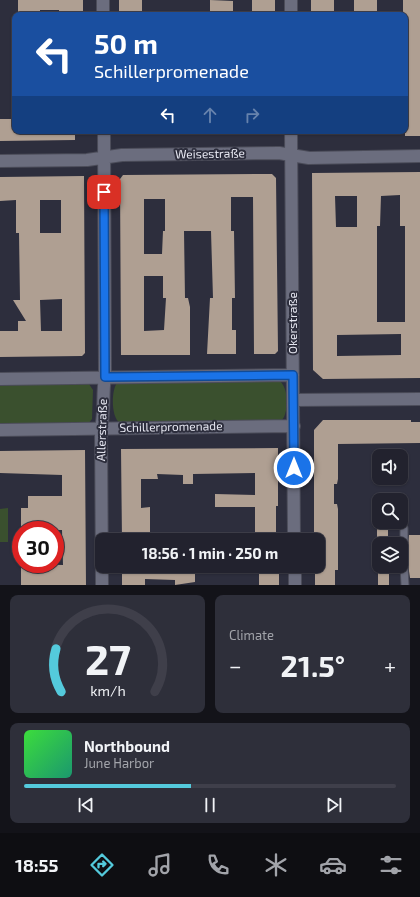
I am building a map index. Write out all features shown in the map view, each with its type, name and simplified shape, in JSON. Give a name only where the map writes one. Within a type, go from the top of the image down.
[{"type":"street","points":[[103,0],[103,12]]},
{"type":"street","points":[[291,0],[291,12]]},
{"type":"street","name":"Allerstraße","points":[[102,585],[101,428],[103,417],[103,387],[105,377],[104,134]]},
{"type":"street","name":"Okerstraße","points":[[292,134],[294,533]]},
{"type":"street","name":"Weisestraße","points":[[0,161],[87,160],[129,155],[279,153],[314,158],[420,156]]},
{"type":"street","points":[[0,379],[293,375]]},
{"type":"street","points":[[293,400],[420,399]]},
{"type":"street","name":"Schillerpromenade","points":[[0,430],[294,426]]},
{"type":"street","points":[[294,573],[295,585]]},
{"type":"lane","points":[[404,573],[405,585]]},
{"type":"green space","points":[[278,380],[284,387],[287,399],[286,411],[282,420],[120,423],[115,416],[113,398],[117,383]]},
{"type":"green space","points":[[0,383],[89,384],[93,390],[92,419],[88,424],[0,425]]},
{"type":"green space","points":[[8,508],[8,542],[0,542],[0,509]]},
{"type":"building","points":[[18,0],[83,0],[83,12],[40,10],[40,12],[18,12]]},
{"type":"building","points":[[119,0],[142,0],[142,12],[119,12]]},
{"type":"building","points":[[210,0],[233,1],[233,12],[210,12]]},
{"type":"building","points":[[252,0],[275,0],[275,12],[252,12]]},
{"type":"building","points":[[311,0],[334,0],[334,12],[311,12]]},
{"type":"building","points":[[354,0],[377,0],[377,12],[354,12]]},
{"type":"building","points":[[403,0],[420,0],[420,136],[405,136],[405,134],[408,134],[408,12],[403,12]]},
{"type":"building","points":[[0,119],[12,119],[12,134],[75,134],[75,140],[0,141]]},
{"type":"building","points":[[420,172],[420,378],[323,379],[313,370],[312,173]],"holes":[[[400,195],[400,226],[405,226],[405,322],[377,322],[377,226],[380,226],[381,196]],[[335,196],[357,196],[357,227],[336,227]],[[401,334],[401,355],[337,356],[337,335]]]},
{"type":"building","points":[[272,174],[276,178],[278,351],[275,354],[254,354],[253,197],[231,197],[231,231],[234,231],[235,298],[232,298],[232,330],[236,330],[236,354],[207,354],[210,298],[213,298],[211,231],[184,231],[185,298],[188,298],[190,307],[190,355],[121,355],[120,179],[123,175]],"holes":[[[144,199],[165,199],[165,231],[163,231],[162,254],[144,254]],[[144,276],[163,276],[163,298],[166,298],[164,330],[144,331]]]},
{"type":"building","points":[[84,176],[85,353],[82,356],[0,357],[0,331],[18,331],[18,321],[26,321],[13,300],[20,300],[19,233],[16,233],[16,200],[0,201],[0,177]],"holes":[[[40,200],[61,200],[61,233],[40,233]],[[62,299],[62,331],[41,331],[40,300]]]},
{"type":"building","points":[[323,420],[411,420],[411,422],[420,422],[420,443],[338,444],[338,479],[337,484],[334,484],[334,504],[337,504],[338,509],[338,570],[335,570],[335,585],[315,585],[315,573],[325,573],[325,533],[314,533],[314,430]]},
{"type":"building","points":[[278,448],[278,506],[276,506],[276,533],[255,533],[255,507],[215,507],[215,494],[255,495],[255,473],[193,474],[193,484],[183,484],[183,475],[157,474],[158,479],[141,479],[141,508],[150,507],[150,533],[122,533],[121,449]]},
{"type":"building","points":[[85,450],[86,585],[21,585],[21,573],[64,573],[64,521],[21,521],[21,508],[28,508],[28,496],[62,496],[62,475],[0,473],[0,451]]},
{"type":"building","points":[[377,529],[388,529],[388,537],[377,537]]},
{"type":"building","points":[[409,535],[420,535],[420,578],[410,578],[408,545]]},
{"type":"building","points":[[122,573],[195,573],[195,582],[175,585],[175,580],[145,579],[145,585],[122,585]]},
{"type":"building","points":[[259,573],[279,573],[279,585],[259,585]]},
{"type":"building","points":[[378,573],[389,573],[389,585],[378,585]]},
{"type":"route","points":[[104,192],[105,377],[293,375],[294,468]]}]
